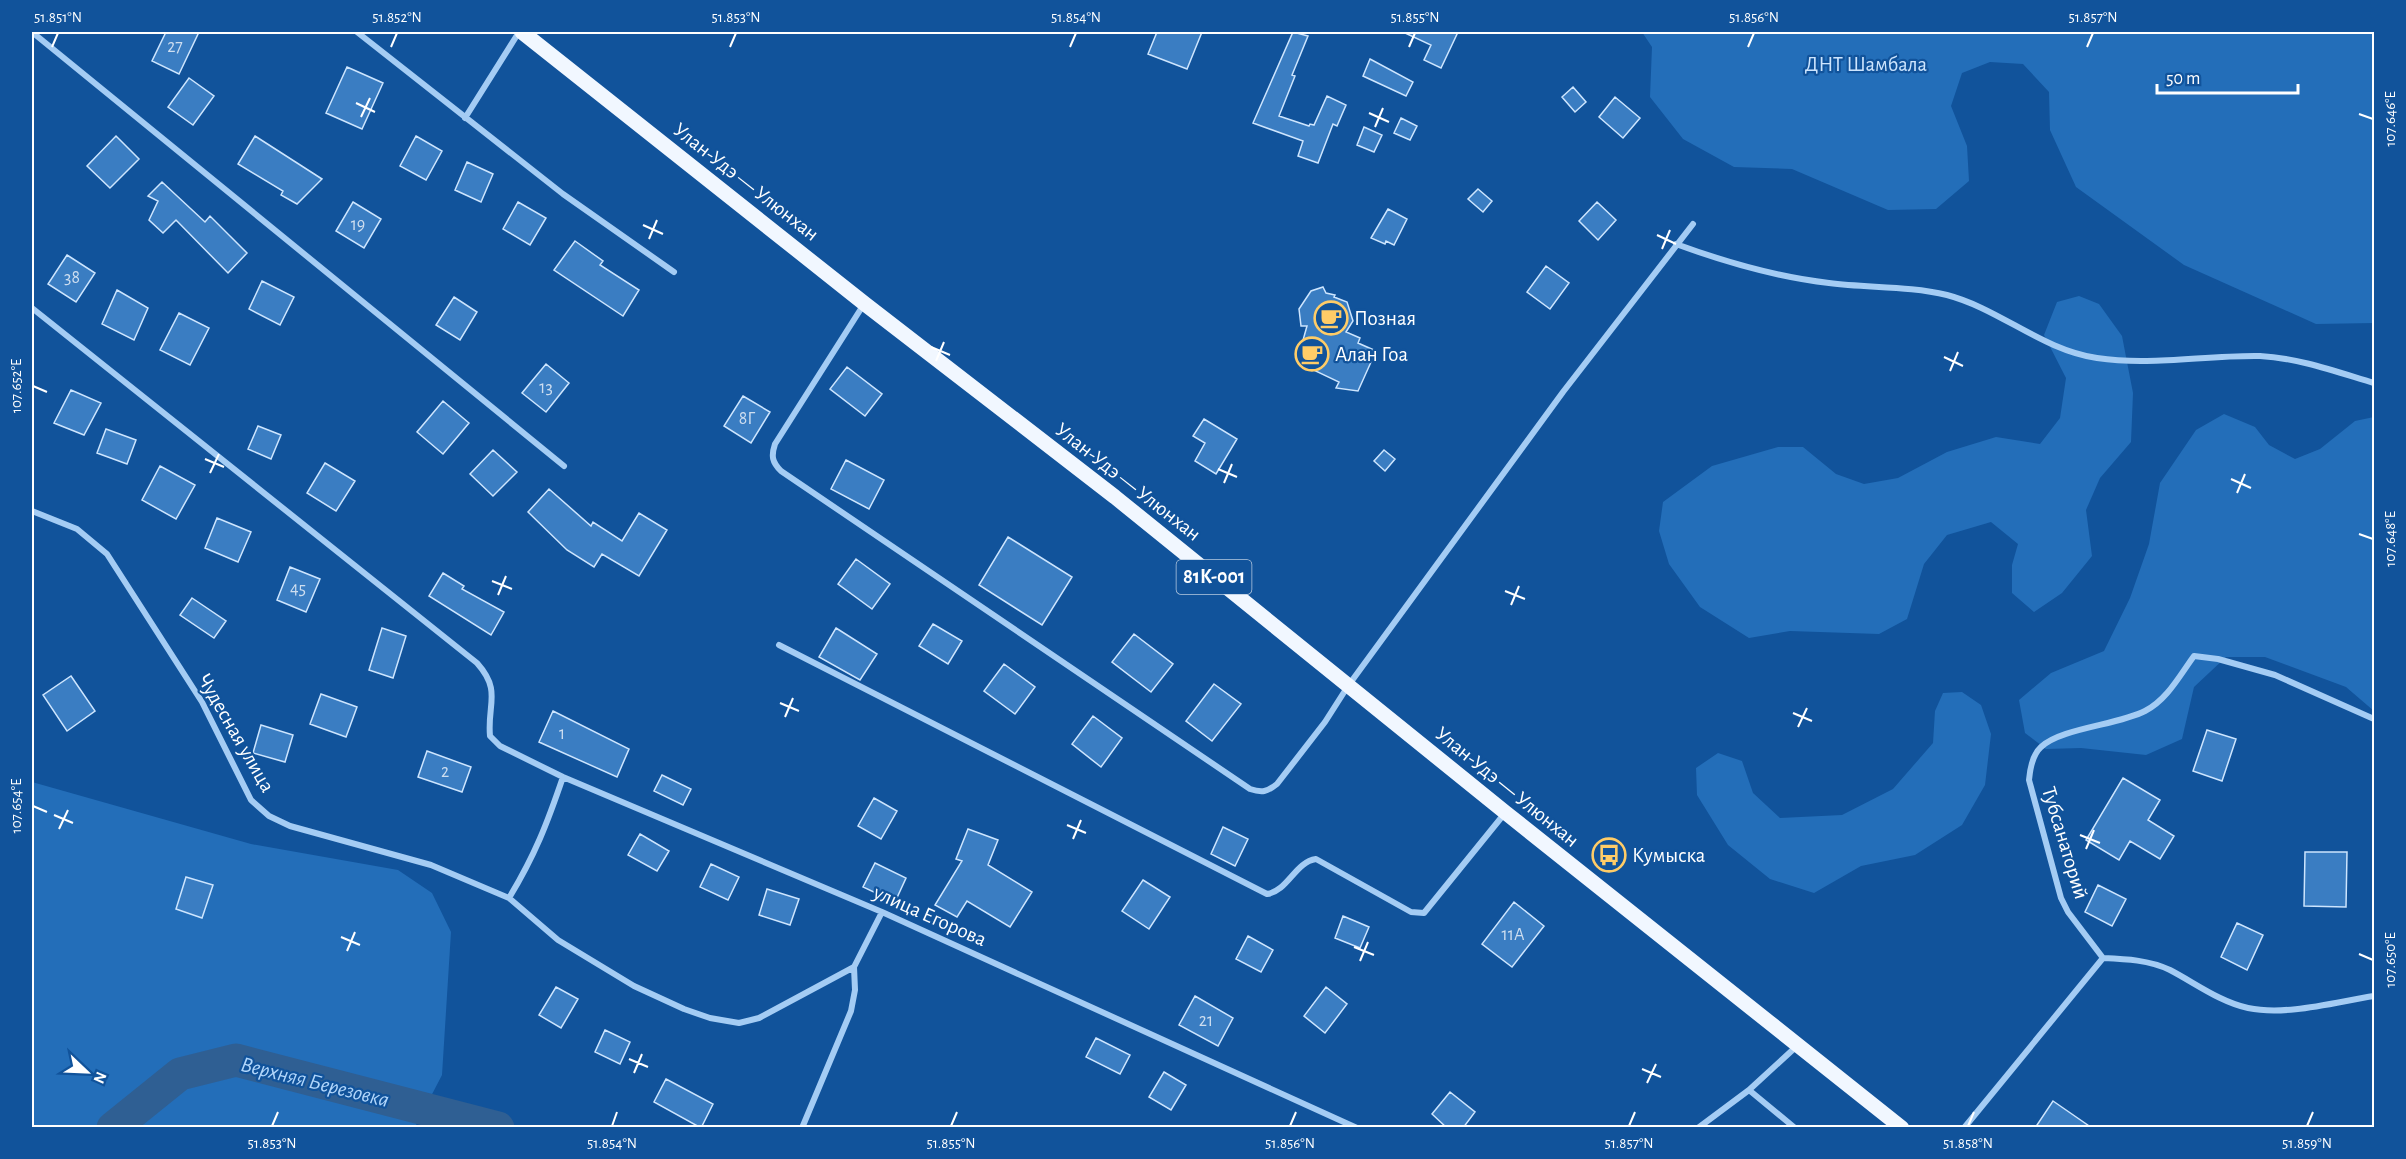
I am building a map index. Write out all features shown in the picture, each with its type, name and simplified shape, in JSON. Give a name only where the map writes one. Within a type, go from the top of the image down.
[{"type":"main road","name":"Улан-Удэ — Улюнхан","points":[[521,32],[865,304],[1115,497],[1506,813],[1902,1128]]},
{"type":"street","points":[[32,32],[564,466]]},
{"type":"street","points":[[357,32],[563,194],[674,272]]},
{"type":"street","points":[[465,118],[521,32]]},
{"type":"street","points":[[865,304],[775,444],[772,454],[774,464],[781,471],[1250,789],[1260,792],[1269,791],[1277,784],[1325,722],[1348,686],[1563,392],[1693,224]]},
{"type":"street","points":[[1676,244],[1716,259],[1799,279],[1916,290],[1947,296],[1991,313],[2047,343],[2071,353],[2094,358],[2136,361],[2262,356],[2307,363],[2374,383]]},
{"type":"street","name":"улица Егорова","points":[[32,308],[477,663],[487,674],[492,688],[490,736],[500,746],[563,777],[882,912],[1357,1128]]},
{"type":"street","name":"Чудесная улица","points":[[32,511],[77,529],[107,554],[202,702],[251,800],[269,816],[290,826],[432,866],[509,898],[558,940],[593,963],[674,1005],[710,1018],[739,1023],[759,1018],[854,967]]},
{"type":"street","points":[[779,645],[1267,894],[1278,890],[1305,863],[1316,859],[1411,912],[1424,913],[1506,813]]},
{"type":"street","name":"Тубсанаторий","points":[[2103,958],[2068,912],[2061,898],[2028,780],[2031,762],[2040,747],[2054,738],[2146,711],[2164,697],[2193,656],[2218,659],[2275,675],[2374,719]]},
{"type":"street","points":[[509,898],[542,837],[563,777]]},
{"type":"street","points":[[802,1128],[851,1011],[855,990],[854,967],[882,912]]},
{"type":"street","points":[[1964,1128],[2103,958],[2141,960],[2168,969],[2217,997],[2245,1008],[2272,1011],[2374,996]]},
{"type":"street","points":[[1698,1128],[1749,1090],[1798,1045]]},
{"type":"street","points":[[1749,1090],[1796,1128]]},
{"type":"green space","name":"ДНТ Шамбала","points":[[1642,32],[2374,32],[2374,323],[2316,324],[2184,265],[2076,187],[2050,130],[2049,92],[2023,64],[1990,62],[1962,73],[1951,106],[1967,146],[1969,181],[1936,209],[1888,210],[1792,169],[1734,167],[1683,139],[1650,97],[1652,47]]},
{"type":"green space","points":[[2079,296],[2099,304],[2122,336],[2133,393],[2131,442],[2100,478],[2086,510],[2092,556],[2062,593],[2034,612],[2012,593],[2012,565],[2018,544],[1991,522],[1947,535],[1924,564],[1907,619],[1879,634],[1790,631],[1749,638],[1700,607],[1669,564],[1659,531],[1663,502],[1712,466],[1778,447],[1803,447],[1836,474],[1864,484],[1898,478],[1947,452],[1996,437],[2040,444],[2060,418],[2066,378],[2044,335],[2057,302]]},
{"type":"green space","points":[[2224,414],[2255,427],[2269,445],[2295,459],[2320,449],[2355,421],[2374,417],[2374,711],[2346,687],[2265,657],[2226,657],[2194,687],[2182,739],[2146,755],[2081,748],[2046,749],[2025,733],[2019,700],[2051,673],[2104,651],[2130,598],[2149,544],[2160,483],[2196,430]]},
{"type":"green space","points":[[1962,692],[1981,705],[1991,734],[1985,785],[1962,825],[1915,855],[1861,866],[1814,893],[1770,879],[1728,845],[1697,795],[1696,768],[1718,753],[1742,761],[1753,793],[1780,818],[1842,815],[1893,789],[1933,743],[1935,711],[1943,693]]},
{"type":"green space","points":[[32,782],[251,844],[398,870],[432,893],[451,932],[442,1075],[415,1127],[32,1127]]},
{"type":"building","points":[[166,32],[199,32],[179,74],[152,61]]},
{"type":"building","points":[[1157,32],[1202,32],[1187,69],[1148,54]]},
{"type":"building","points":[[1293,32],[1308,36],[1279,116],[1309,126],[1314,125],[1327,96],[1346,105],[1337,126],[1333,124],[1318,163],[1298,156],[1303,141],[1253,123]]},
{"type":"building","points":[[1403,32],[1458,32],[1441,68],[1424,60],[1431,45]]},
{"type":"building","points":[[1370,59],[1413,82],[1406,96],[1363,76]]},
{"type":"building","points":[[347,67],[383,83],[362,129],[326,113]]},
{"type":"building","points":[[189,78],[214,96],[193,125],[168,107]]},
{"type":"building","points":[[1573,87],[1586,102],[1575,112],[1562,97]]},
{"type":"building","points":[[1615,97],[1640,118],[1623,138],[1599,117]]},
{"type":"building","points":[[1401,118],[1417,126],[1410,140],[1394,133]]},
{"type":"building","points":[[1364,127],[1382,135],[1374,152],[1357,145]]},
{"type":"building","points":[[116,136],[139,159],[110,188],[87,166]]},
{"type":"building","points":[[255,136],[322,179],[297,204],[281,195],[283,191],[238,164]]},
{"type":"building","points":[[416,136],[442,151],[426,180],[400,166]]},
{"type":"building","points":[[467,162],[493,174],[481,202],[455,190]]},
{"type":"building","points":[[162,182],[205,222],[210,216],[247,253],[228,273],[176,220],[163,233],[149,220],[158,201],[148,196]]},
{"type":"building","points":[[1478,189],[1492,201],[1483,212],[1468,199]]},
{"type":"building","points":[[353,202],[381,219],[364,248],[336,231]]},
{"type":"building","points":[[518,202],[546,218],[530,245],[503,229]]},
{"type":"building","points":[[1597,202],[1616,220],[1598,240],[1579,221]]},
{"type":"building","points":[[1388,209],[1407,219],[1394,245],[1371,238]]},
{"type":"building","points":[[575,241],[603,261],[600,265],[639,290],[623,316],[554,270]]},
{"type":"building","points":[[67,255],[95,273],[76,302],[48,284]]},
{"type":"building","points":[[1546,266],[1569,283],[1550,309],[1527,292]]},
{"type":"building","points":[[262,281],[294,297],[280,325],[249,309]]},
{"type":"building","points":[[1323,287],[1326,293],[1347,302],[1353,321],[1346,332],[1360,338],[1358,343],[1376,351],[1358,391],[1336,388],[1339,382],[1305,366],[1298,358],[1307,326],[1301,326],[1299,309],[1311,291]]},
{"type":"building","points":[[117,290],[148,308],[134,340],[102,324]]},
{"type":"building","points":[[454,297],[477,312],[460,340],[436,325]]},
{"type":"building","points":[[179,313],[209,328],[190,365],[160,350]]},
{"type":"building","points":[[546,364],[569,383],[546,412],[522,393]]},
{"type":"building","points":[[847,367],[882,394],[865,416],[830,389]]},
{"type":"building","points":[[71,390],[101,403],[84,435],[54,423]]},
{"type":"building","points":[[743,396],[770,412],[751,443],[724,426]]},
{"type":"building","points":[[443,401],[469,423],[443,454],[417,432]]},
{"type":"building","points":[[1204,419],[1237,439],[1216,474],[1195,461],[1205,443],[1193,436]]},
{"type":"building","points":[[258,426],[281,435],[271,459],[248,449]]},
{"type":"building","points":[[106,429],[136,440],[127,464],[97,453]]},
{"type":"building","points":[[493,450],[517,472],[493,496],[470,474]]},
{"type":"building","points":[[1384,450],[1395,459],[1385,471],[1374,461]]},
{"type":"building","points":[[846,460],[884,480],[869,509],[831,489]]},
{"type":"building","points":[[325,463],[355,481],[336,511],[307,493]]},
{"type":"building","points":[[160,466],[195,485],[176,519],[142,500]]},
{"type":"building","points":[[549,489],[591,526],[593,522],[622,541],[639,513],[667,530],[639,576],[602,554],[594,567],[567,550],[528,512]]},
{"type":"building","points":[[217,518],[251,532],[238,562],[205,548]]},
{"type":"building","points":[[1008,537],[1072,577],[1042,625],[979,585]]},
{"type":"building","points":[[856,559],[890,584],[872,609],[838,584]]},
{"type":"building","points":[[290,567],[320,579],[306,612],[277,600]]},
{"type":"building","points":[[443,573],[464,586],[462,589],[504,612],[491,635],[429,596]]},
{"type":"building","points":[[192,598],[226,621],[214,638],[180,615]]},
{"type":"building","points":[[933,624],[962,641],[948,664],[919,646]]},
{"type":"building","points":[[382,628],[406,636],[393,678],[369,670]]},
{"type":"building","points":[[836,628],[877,654],[860,680],[819,657]]},
{"type":"building","points":[[1134,634],[1173,664],[1151,692],[1112,662]]},
{"type":"building","points":[[1004,664],[1035,687],[1015,714],[984,691]]},
{"type":"building","points":[[71,676],[95,711],[67,731],[43,695]]},
{"type":"building","points":[[1214,684],[1241,704],[1212,741],[1186,721]]},
{"type":"building","points":[[321,694],[357,707],[346,737],[310,724]]},
{"type":"building","points":[[553,711],[629,749],[617,777],[539,742]]},
{"type":"building","points":[[1093,716],[1122,738],[1101,767],[1072,744]]},
{"type":"building","points":[[261,725],[293,735],[285,762],[253,753]]},
{"type":"building","points":[[2207,730],[2236,739],[2222,781],[2193,771]]},
{"type":"building","points":[[427,751],[471,767],[462,792],[418,777]]},
{"type":"building","points":[[662,775],[691,789],[683,805],[654,791]]},
{"type":"building","points":[[2123,778],[2160,800],[2148,820],[2174,836],[2160,859],[2130,841],[2119,860],[2086,840]]},
{"type":"building","points":[[874,798],[897,811],[881,839],[858,826]]},
{"type":"building","points":[[1223,827],[1248,839],[1235,866],[1211,854]]},
{"type":"building","points":[[968,829],[998,840],[988,865],[1032,892],[1010,927],[967,901],[957,917],[935,905],[962,861],[956,859]]},
{"type":"building","points":[[640,834],[669,851],[657,871],[628,855]]},
{"type":"building","points":[[2305,852],[2347,852],[2346,907],[2304,906]]},
{"type":"building","points":[[875,863],[906,878],[895,902],[863,887]]},
{"type":"building","points":[[711,864],[739,877],[728,900],[700,887]]},
{"type":"building","points":[[186,877],[213,885],[202,918],[176,909]]},
{"type":"building","points":[[1143,880],[1170,897],[1149,929],[1122,911]]},
{"type":"building","points":[[2098,885],[2126,899],[2112,926],[2085,912]]},
{"type":"building","points":[[767,889],[799,899],[790,925],[759,915]]},
{"type":"building","points":[[1514,902],[1544,926],[1512,967],[1482,944]]},
{"type":"building","points":[[1343,916],[1369,927],[1360,948],[1335,938]]},
{"type":"building","points":[[2237,923],[2263,935],[2247,970],[2221,957]]},
{"type":"building","points":[[1248,936],[1273,950],[1261,972],[1236,959]]},
{"type":"building","points":[[556,987],[578,999],[561,1028],[539,1015]]},
{"type":"building","points":[[1326,987],[1347,1004],[1325,1033],[1304,1016]]},
{"type":"building","points":[[1195,996],[1233,1018],[1218,1046],[1179,1025]]},
{"type":"building","points":[[605,1030],[630,1042],[620,1064],[595,1052]]},
{"type":"building","points":[[1096,1038],[1130,1055],[1120,1074],[1086,1057]]},
{"type":"building","points":[[1164,1072],[1186,1085],[1171,1110],[1149,1097]]},
{"type":"building","points":[[666,1079],[713,1104],[701,1128],[654,1102]]},
{"type":"building","points":[[1450,1092],[1475,1112],[1463,1128],[1447,1128],[1432,1114]]},
{"type":"building","points":[[2053,1101],[2092,1128],[2035,1128]]},
{"type":"waterway","name":"Верхняя Березовка","points":[[113,1128],[180,1074],[236,1060],[498,1128]]},
{"type":"place","name":"Позная","points":[[1331,318]]},
{"type":"place","name":"Алан Гоа","points":[[1312,354]]},
{"type":"place","name":"Кумыска","points":[[1609,855]]}]
